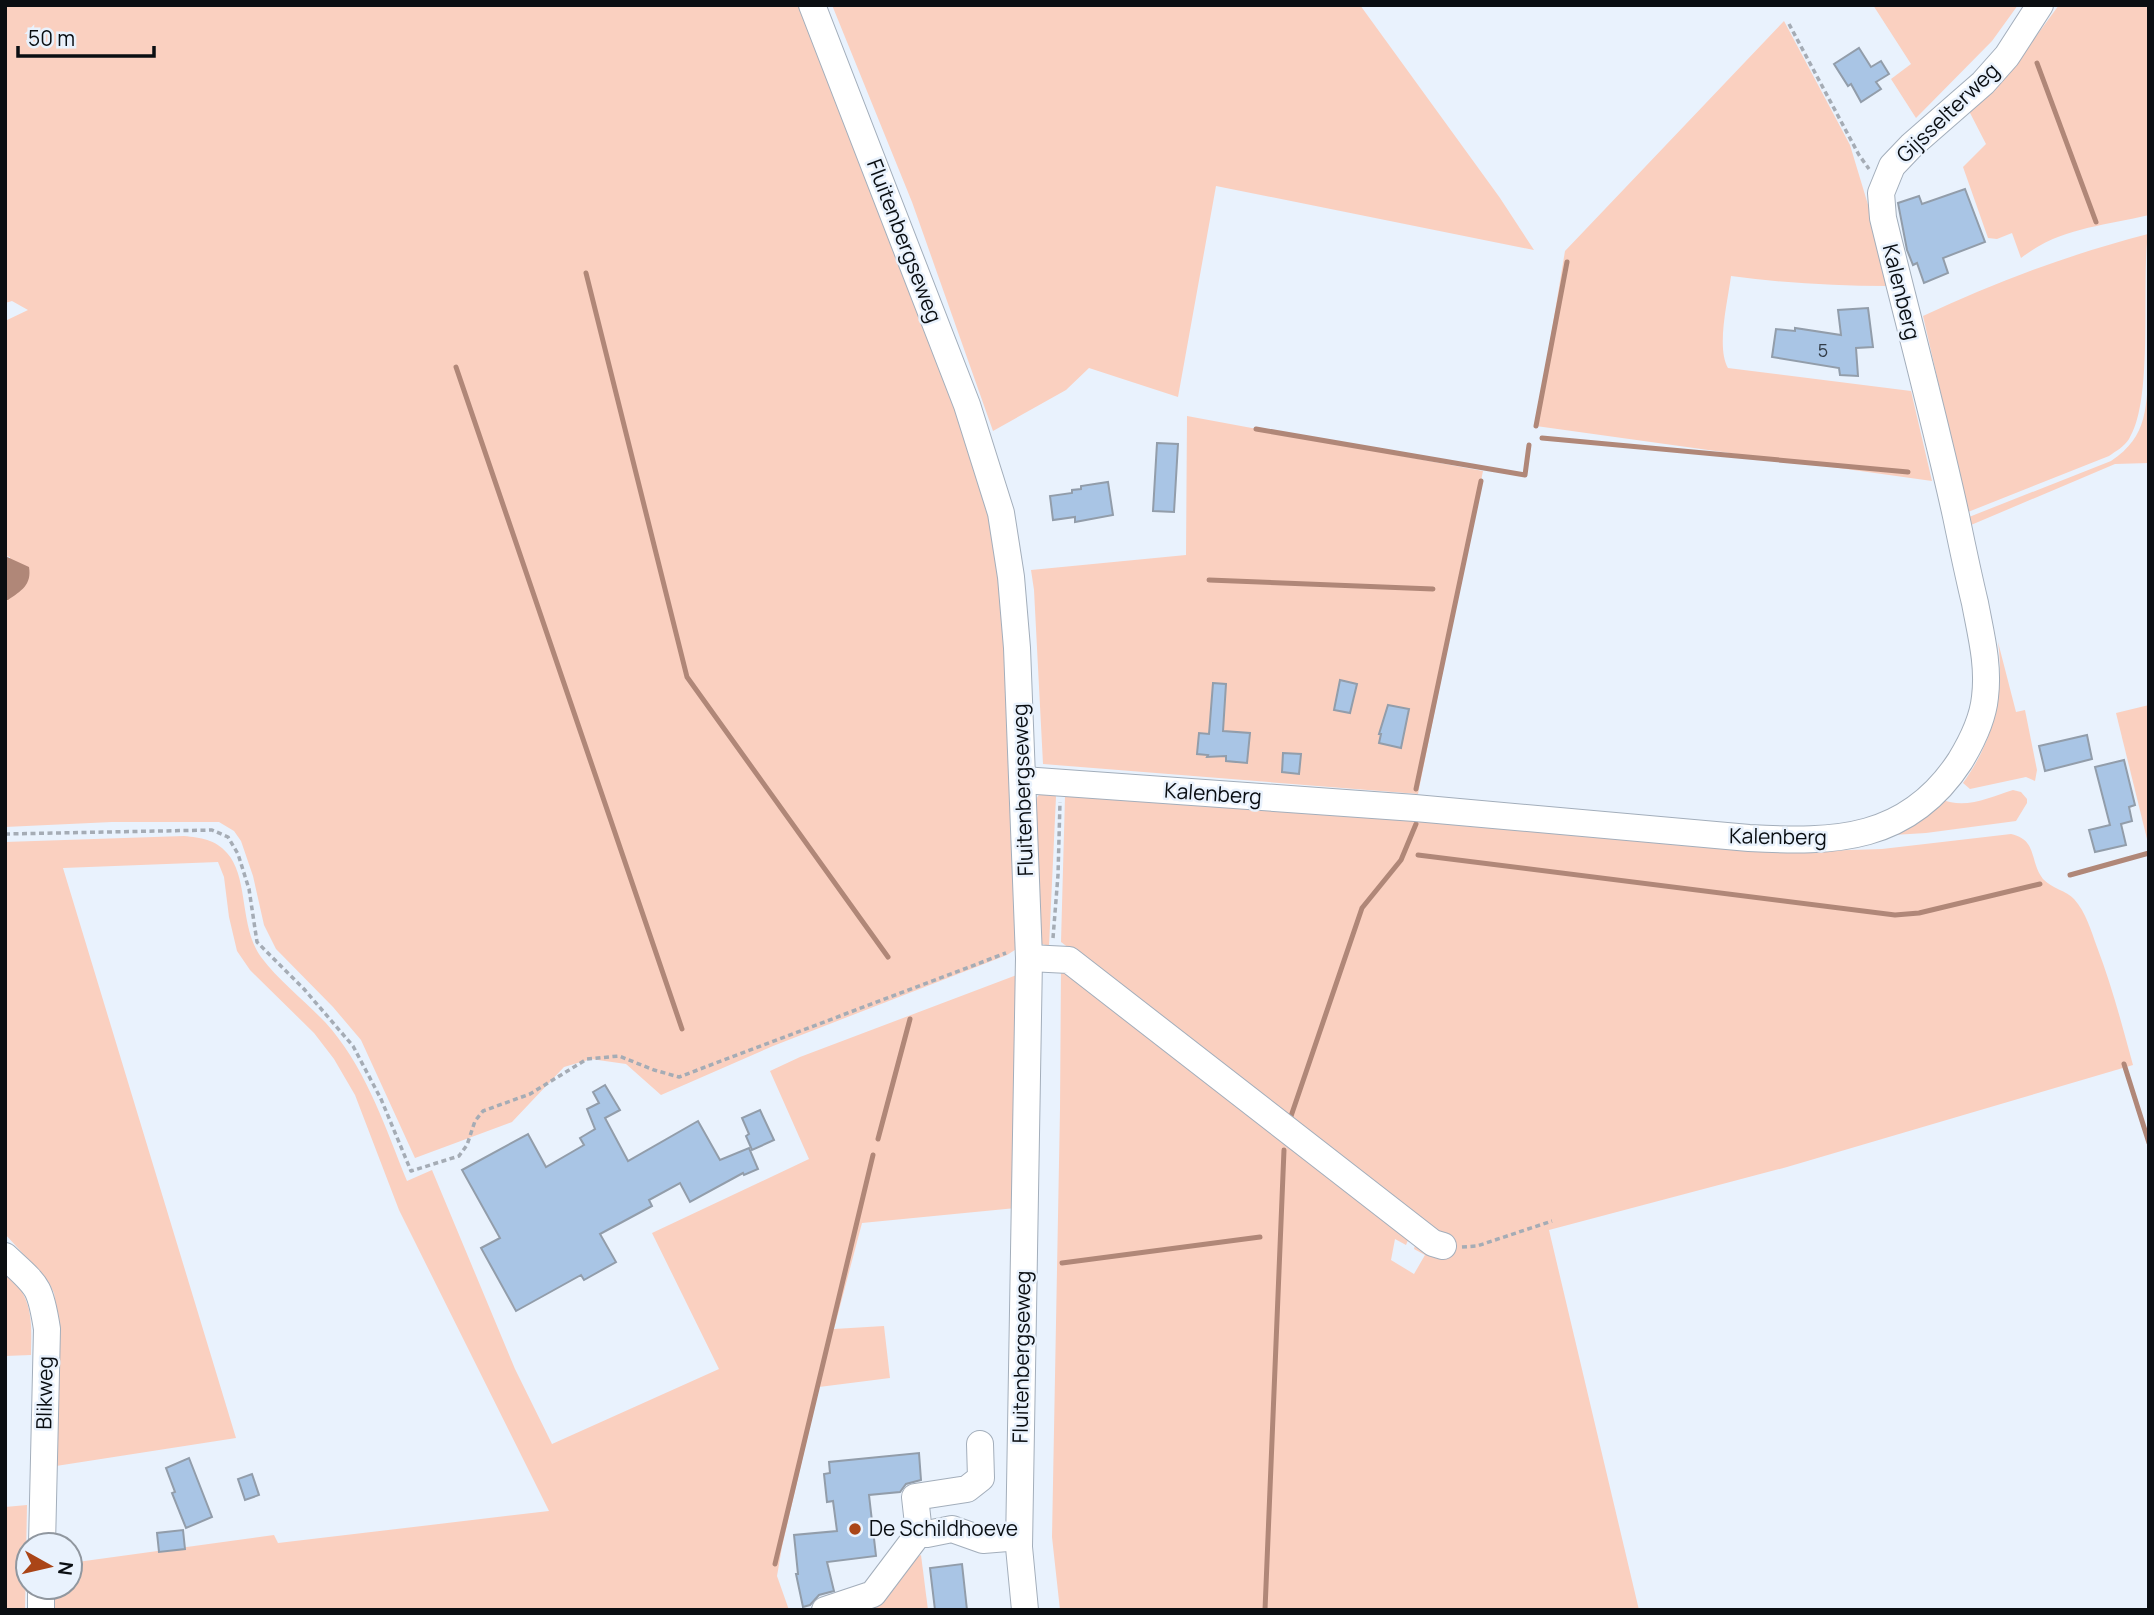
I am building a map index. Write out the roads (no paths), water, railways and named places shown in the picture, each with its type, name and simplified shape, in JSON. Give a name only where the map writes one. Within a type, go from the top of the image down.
[{"type":"street","name":"Fluitenbergseweg","points":[[812,5],[967,405],[993,484],[1005,536],[1013,593],[1023,780],[1019,959],[1019,1537],[1025,1610]]},
{"type":"street","name":"Gijsselterweg","points":[[1883,187],[1892,166],[1983,83],[2007,56],[2040,5]]},
{"type":"street","name":"Kalenberg","points":[[1023,780],[1415,808],[1804,841],[1830,840],[1869,832],[1902,818],[1943,782],[1969,746],[1985,699],[1985,654],[1946,471],[1883,218],[1883,187]]},
{"type":"street","points":[[1019,959],[1069,960],[1415,1240],[1443,1247]]},
{"type":"street","name":"Blikweg","points":[[5,1256],[32,1280],[40,1294],[47,1329],[42,1531]]},
{"type":"street","points":[[825,1610],[873,1594],[919,1533],[915,1497],[967,1489],[981,1478],[980,1444]]},
{"type":"street","points":[[919,1533],[952,1529],[983,1539],[1019,1537]]},
{"type":"waterway","points":[[2037,63],[2096,222]]},
{"type":"waterway","points":[[1536,426],[1567,262]]},
{"type":"waterway","points":[[586,273],[687,677],[888,957]]},
{"type":"waterway","points":[[456,367],[682,1029]]},
{"type":"waterway","points":[[1256,429],[1525,475],[1529,445]]},
{"type":"waterway","points":[[1542,438],[1908,472]]},
{"type":"waterway","points":[[1416,789],[1481,481]]},
{"type":"waterway","points":[[1209,580],[1433,589]]},
{"type":"waterway","points":[[1289,1122],[1362,908],[1401,860],[1416,824]]},
{"type":"waterway","points":[[2070,875],[2149,853]]},
{"type":"waterway","points":[[1418,855],[1895,915],[1919,913],[2040,884]]},
{"type":"waterway","points":[[878,1139],[910,1019]]},
{"type":"waterway","points":[[2124,1064],[2149,1143]]},
{"type":"waterway","points":[[1265,1610],[1284,1150]]},
{"type":"waterway","points":[[775,1564],[873,1155]]},
{"type":"waterway","points":[[1062,1263],[1260,1237]]},
{"type":"place","name":"De Schildhoeve","points":[[855,1529]]}]
